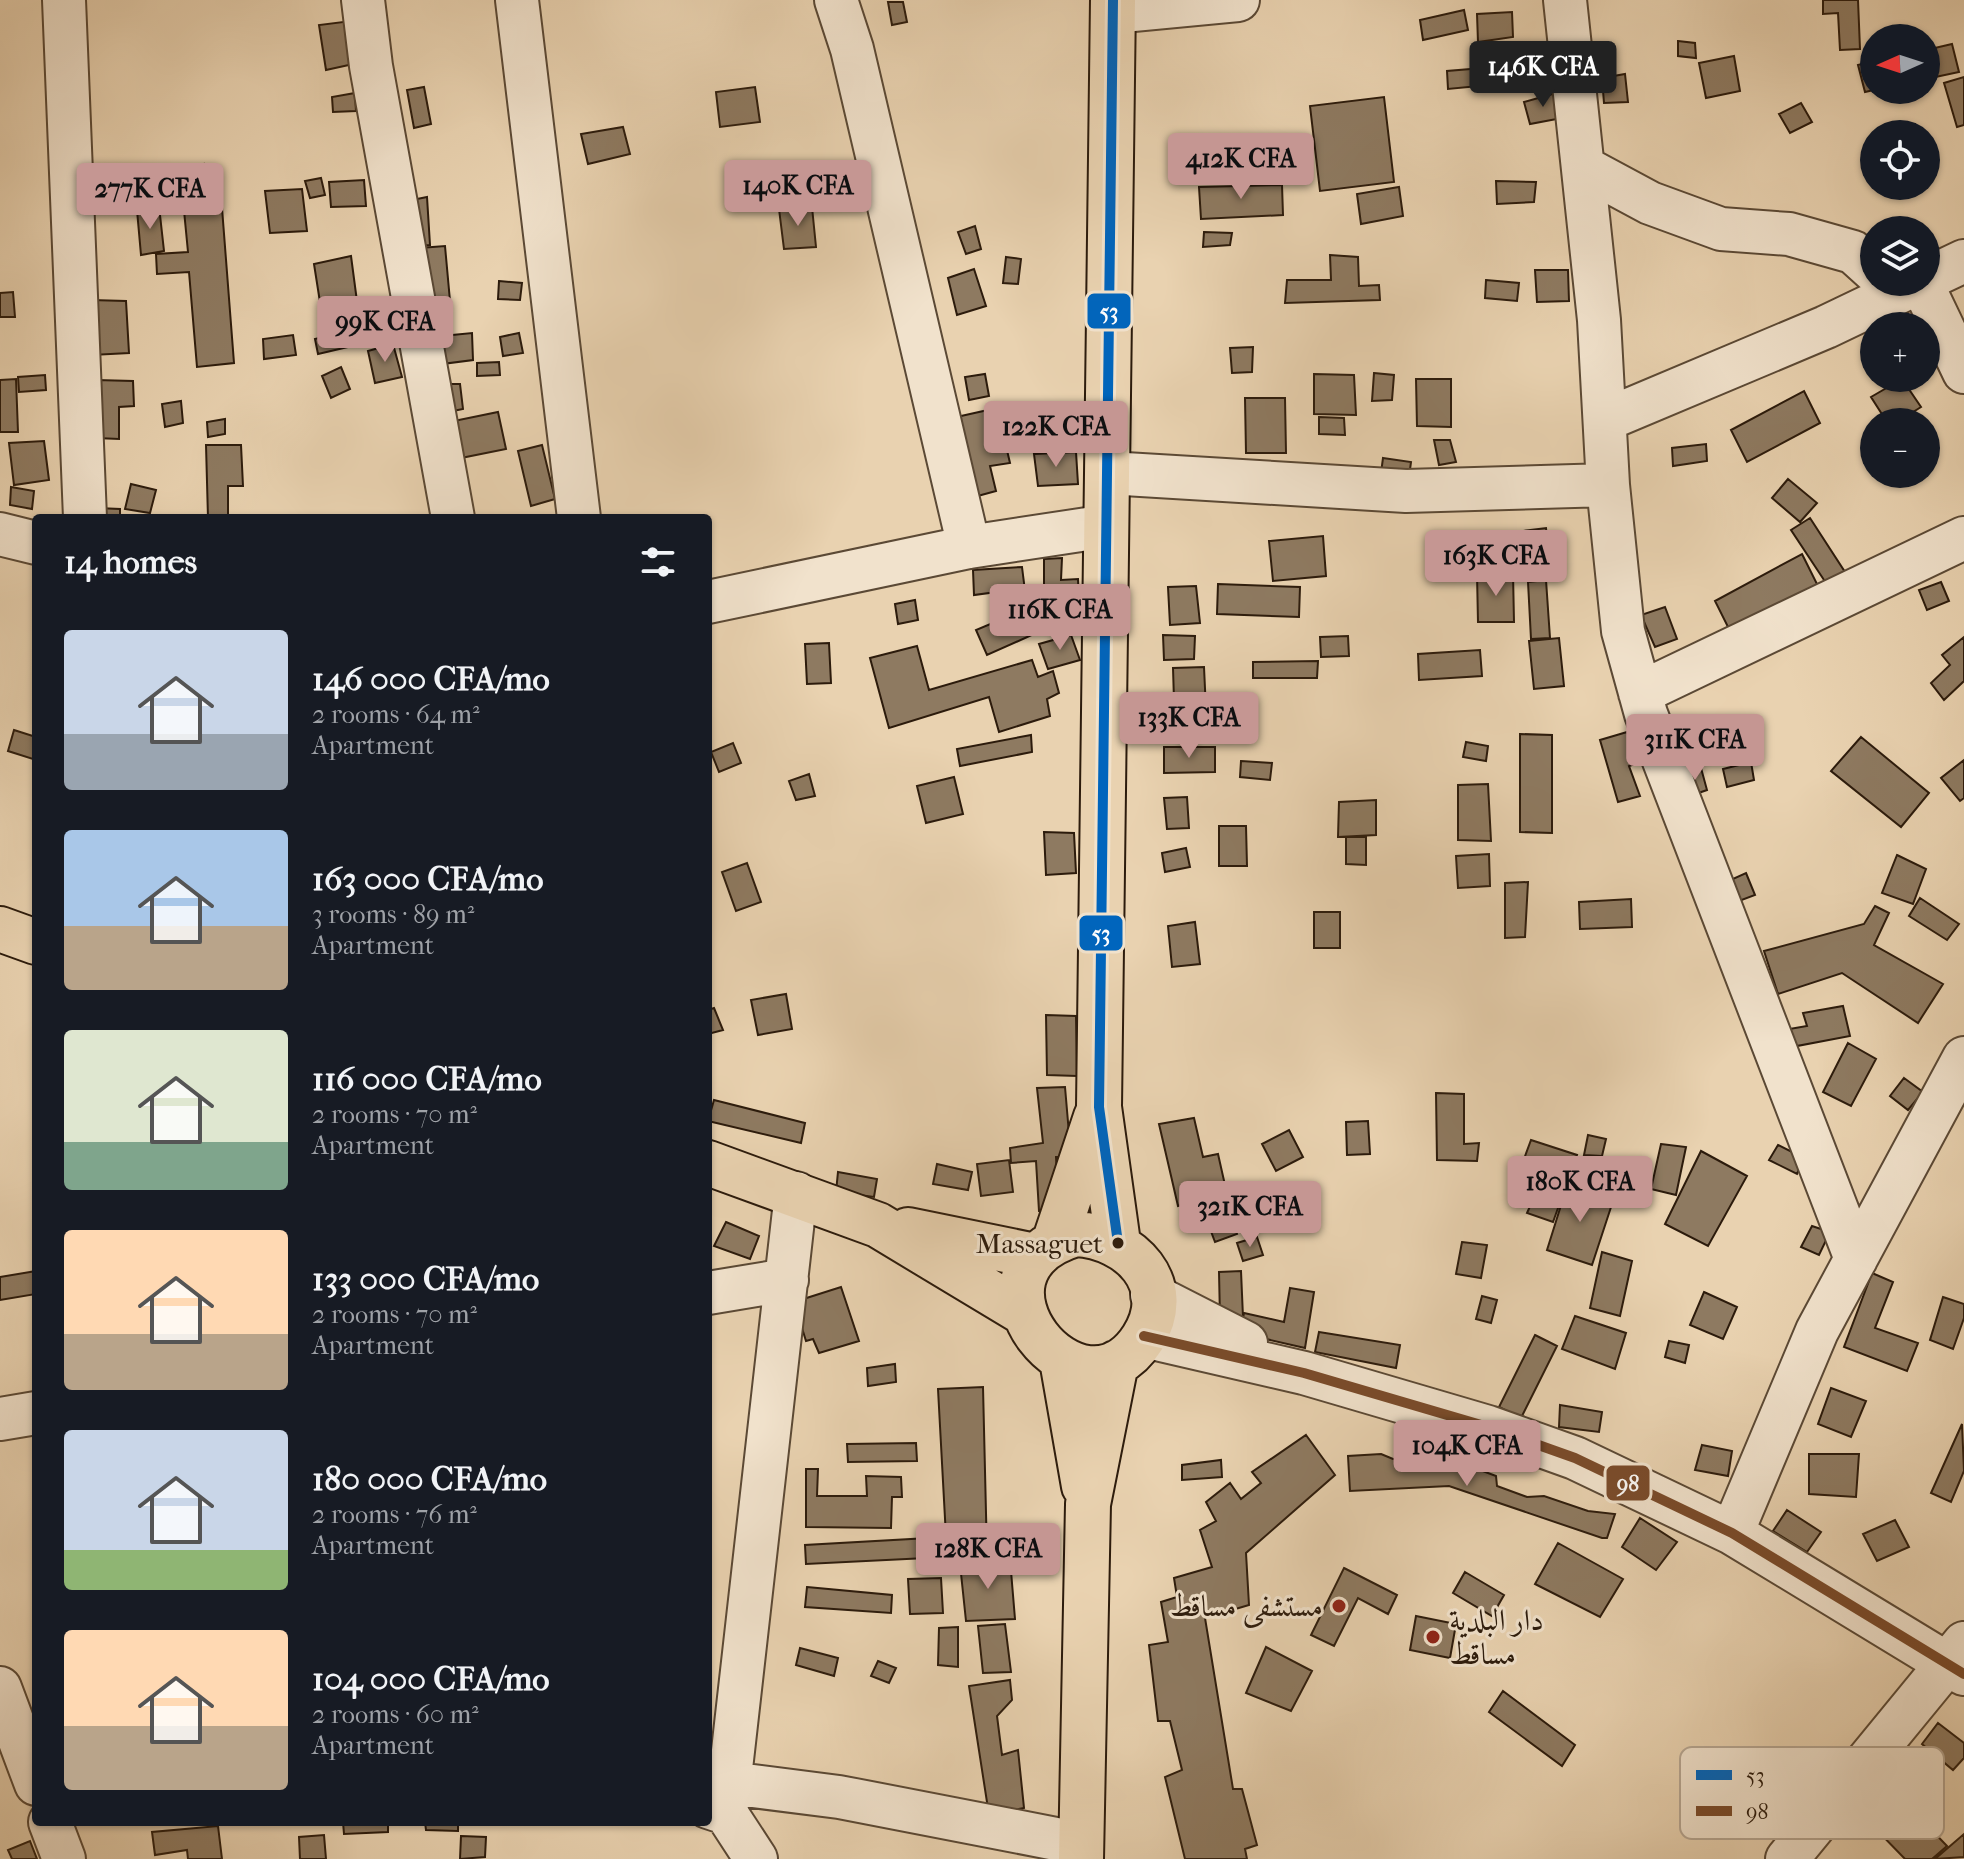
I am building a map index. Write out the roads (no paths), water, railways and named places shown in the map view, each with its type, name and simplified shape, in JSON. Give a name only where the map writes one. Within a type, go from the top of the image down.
[{"type":"highway","points":[[1112,6],[1099,1107],[1118,1243]]},
{"type":"highway","points":[[0,929],[32,941]]},
{"type":"highway","points":[[1099,1107],[1045,1248],[1026,1274],[1024,1313],[1038,1341],[1062,1360],[1079,1366],[1137,1332]]},
{"type":"highway","points":[[712,1164],[878,1225],[1024,1313]]},
{"type":"highway","points":[[878,1225],[1045,1248],[1076,1234],[1098,1235],[1118,1243],[1142,1265],[1137,1332],[1088,1504]]},
{"type":"highway","points":[[1062,1360],[1088,1504],[1082,1852]]},
{"type":"street","points":[[64,0],[85,514]]},
{"type":"street","points":[[363,0],[371,66],[452,514]]},
{"type":"street","points":[[517,0],[579,514]]},
{"type":"street","points":[[836,0],[852,49],[969,547]]},
{"type":"street","points":[[1112,6],[1238,0]]},
{"type":"street","points":[[1565,0],[1599,320],[1608,485],[1623,631],[1640,693],[1856,1259]]},
{"type":"street","points":[[1583,167],[1650,203],[1721,229],[1789,234],[1860,256]]},
{"type":"street","points":[[1940,269],[1964,261]]},
{"type":"street","points":[[1605,420],[1874,296]]},
{"type":"street","points":[[1913,296],[1964,372]]},
{"type":"street","points":[[1108,473],[1406,491],[1608,485]]},
{"type":"street","points":[[712,601],[969,547],[1107,526]]},
{"type":"street","points":[[0,534],[32,542]]},
{"type":"street","points":[[1640,693],[1964,538]]},
{"type":"street","points":[[1732,1533],[1817,1331],[1964,1058]]},
{"type":"street","points":[[756,1859],[721,1801],[796,1193]]},
{"type":"street","points":[[712,1292],[787,1280]]},
{"type":"street","points":[[1137,1332],[1304,1373],[1488,1427],[1575,1458],[1660,1495],[1958,1660],[1884,1747]]},
{"type":"street","points":[[0,1419],[32,1414]]},
{"type":"street","points":[[13,1695],[32,1769]]},
{"type":"street","points":[[721,1801],[839,1797],[1082,1852]]},
{"type":"street","points":[[52,1826],[64,1859]]},
{"type":"street","points":[[1790,1858],[1806,1839]]},
{"type":"place","name":"Massaguet","points":[[1118,1243]]},
{"type":"place","name":"مستشفى مساقط","points":[[1339,1606]]},
{"type":"place","name":"دار البلدية مساقط","points":[[1433,1637]]}]
